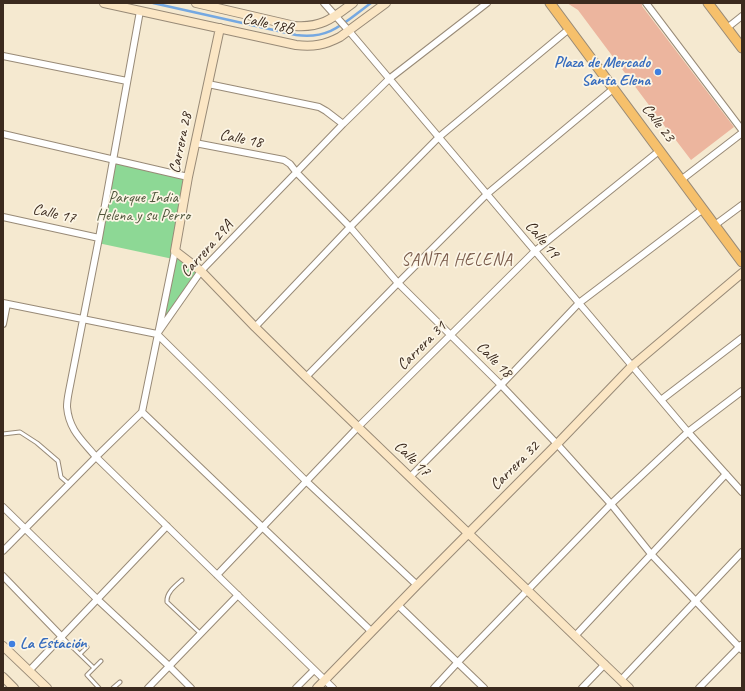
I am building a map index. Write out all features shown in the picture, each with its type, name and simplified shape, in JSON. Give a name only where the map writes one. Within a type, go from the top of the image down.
[{"type":"main road","points":[[708,3],[742,48]]},
{"type":"main road","name":"Calle 23","points":[[553,5],[613,89],[742,262]]},
{"type":"street","name":"Calle 18B","points":[[104,3],[296,45],[310,46],[322,45],[333,41],[386,3]]},
{"type":"street","name":"Calle 18B","points":[[196,3],[221,6],[295,26],[312,26],[337,18]]},
{"type":"street","name":"Calle 19","points":[[324,3],[688,432],[742,492]]},
{"type":"street","points":[[337,18],[353,3]]},
{"type":"street","name":"Carrera 29A","points":[[142,412],[157,334],[201,271],[389,78],[487,3]]},
{"type":"street","points":[[646,3],[742,132],[681,180]]},
{"type":"street","points":[[140,11],[99,238],[69,391],[67,407],[70,422],[75,433],[96,456],[333,688]]},
{"type":"street","points":[[727,28],[742,16]]},
{"type":"street","name":"Carrera 28","points":[[157,334],[175,251],[195,143],[220,28]]},
{"type":"street","points":[[255,327],[350,227],[439,137],[569,29]]},
{"type":"street","points":[[3,56],[128,81]]},
{"type":"street","points":[[208,84],[319,107],[344,124]]},
{"type":"street","points":[[306,377],[398,282],[487,194],[613,89]]},
{"type":"street","points":[[3,134],[188,177]]},
{"type":"street","name":"Calle 18","points":[[195,143],[284,160],[290,164],[350,227],[398,282],[557,444],[611,504],[651,554],[741,647]]},
{"type":"street","name":"Carrera 31","points":[[217,575],[358,427],[535,251],[659,151]]},
{"type":"street","points":[[715,225],[742,205]]},
{"type":"street","points":[[410,477],[579,303],[703,209]]},
{"type":"street","name":"Calle 17","points":[[3,217],[99,238]]},
{"type":"street","name":"Calle 17","points":[[175,251],[201,271],[306,377],[629,688]]},
{"type":"street","name":"Carrera 32","points":[[317,688],[632,366],[742,273]]},
{"type":"street","points":[[3,324],[5,303],[157,334],[307,482],[417,585]]},
{"type":"street","points":[[661,400],[742,338]]},
{"type":"street","points":[[434,688],[611,504],[688,432],[742,391]]},
{"type":"street","points":[[3,551],[96,456],[142,412],[372,632]]},
{"type":"street","points":[[575,636],[726,474]]},
{"type":"street","points":[[3,507],[24,529],[191,688]]},
{"type":"street","points":[[29,671],[167,526]]},
{"type":"street","points":[[621,680],[742,552]]},
{"type":"street","points":[[3,576],[62,637]]},
{"type":"street","points":[[148,688],[238,595]]},
{"type":"street","points":[[398,605],[484,688]]},
{"type":"street","points":[[3,646],[47,688]]},
{"type":"street","points":[[699,688],[741,647]]},
{"type":"street","points":[[582,688],[605,664]]},
{"type":"street","points":[[296,688],[314,670]]},
{"type":"street","points":[[4,681],[14,688]]},
{"type":"lane","points":[[3,434],[20,432],[37,443],[58,461],[61,477],[69,484]]},
{"type":"lane","points":[[182,580],[168,594],[166,598],[167,602],[201,634]]},
{"type":"lane","points":[[62,637],[94,668]]},
{"type":"lane","points":[[80,654],[87,647]]},
{"type":"lane","points":[[99,688],[87,675],[101,661]]},
{"type":"lane","points":[[113,688],[120,682]]},
{"type":"green space","name":"Parque India Helena y su Perro","points":[[112,160],[188,177],[175,251],[201,271],[157,334],[173,259],[98,243]]},
{"type":"building","name":"Plaza de Mercado Santa Elena","points":[[567,3],[642,3],[642,6],[734,127],[691,160],[675,139],[673,141],[667,134],[669,132],[578,10]]},
{"type":"waterway","points":[[153,3],[296,35],[308,36],[318,35],[336,28],[371,3]]},
{"type":"place","name":"Plaza de Mercado Santa Elena","points":[[658,72]]},
{"type":"place","name":"La Estación","points":[[12,644]]},
{"type":"district","name":"SANTA HELENA","points":[[457,261]]}]
